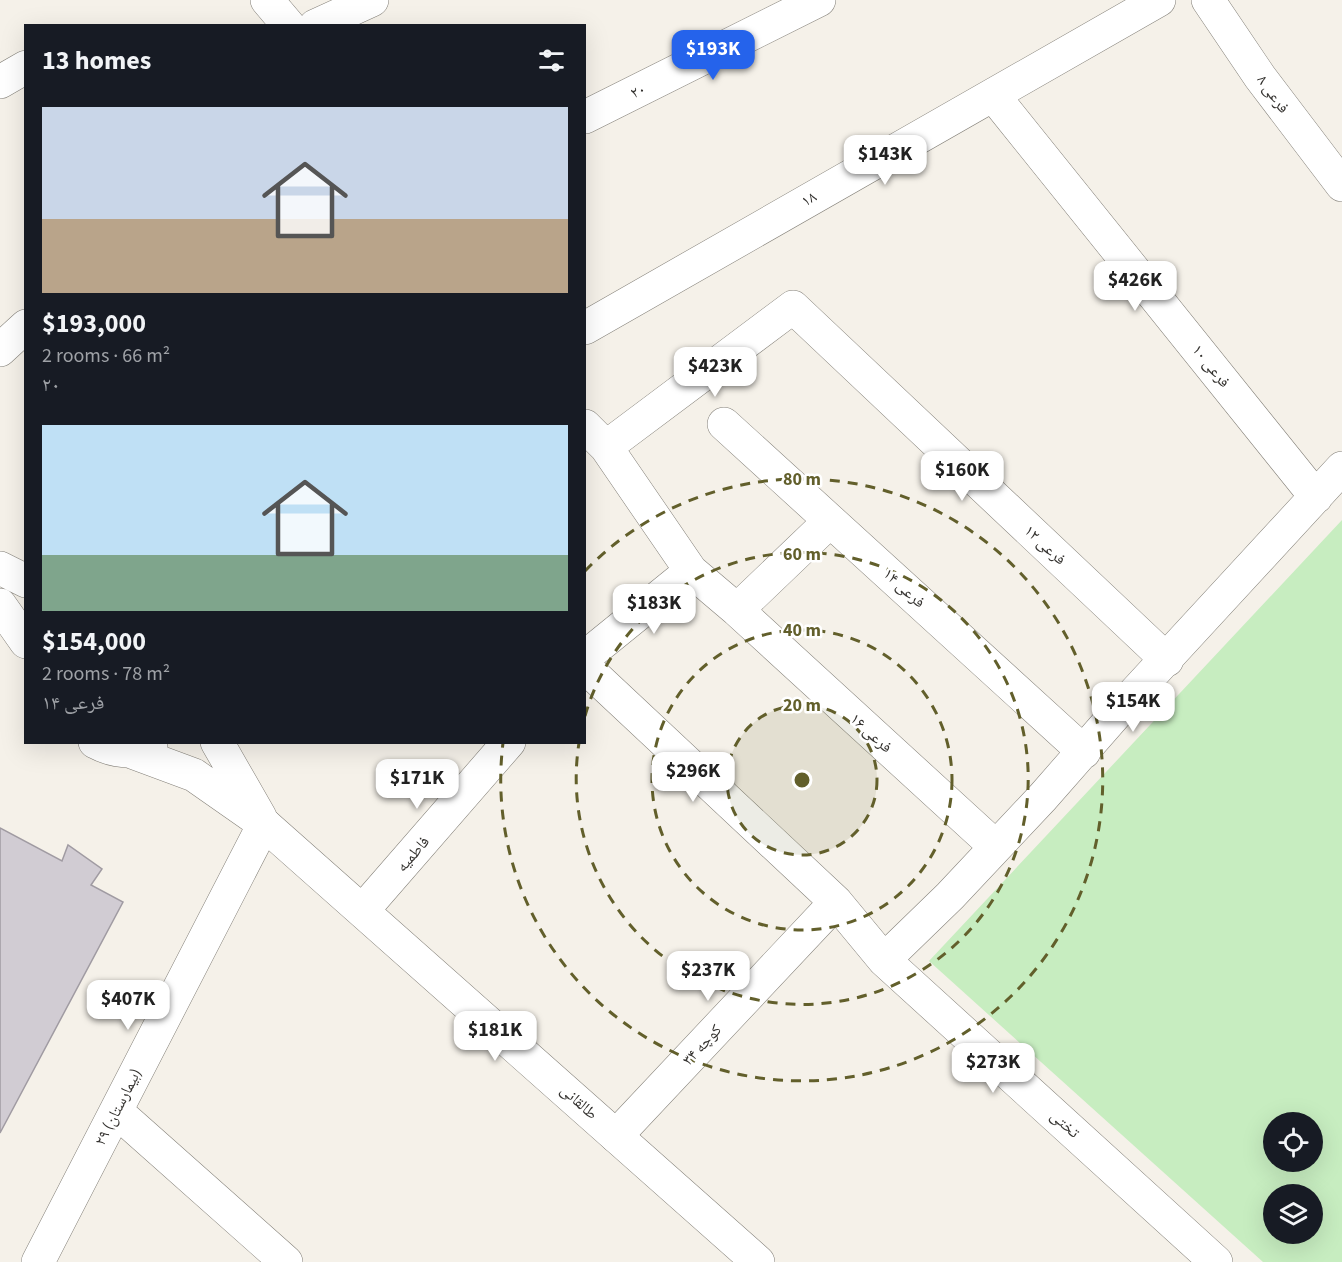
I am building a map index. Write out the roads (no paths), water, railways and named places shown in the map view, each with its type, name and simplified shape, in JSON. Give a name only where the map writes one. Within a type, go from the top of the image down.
[{"type":"street","points":[[267,0],[288,24]]},
{"type":"street","points":[[319,24],[372,0]]},
{"type":"street","name":"۲۰","points":[[586,116],[819,0]]},
{"type":"street","name":"۱۸","points":[[586,327],[1159,0]]},
{"type":"street","name":"فرعی ۸","points":[[1208,0],[1260,76],[1342,185]]},
{"type":"street","points":[[0,82],[24,68]]},
{"type":"street","name":"فرعی ۱۰","points":[[993,95],[1316,497]]},
{"type":"street","name":"فرعی ۱۲","points":[[595,437],[793,307],[1167,660]]},
{"type":"street","points":[[0,350],[24,328]]},
{"type":"street","name":"فرعی ۱۴","points":[[724,424],[1084,752]]},
{"type":"street","name":"فرعی ۱۶","points":[[595,437],[691,571],[737,610],[996,848]]},
{"type":"street","points":[[884,960],[996,848],[1128,700],[1342,468]]},
{"type":"street","points":[[737,610],[830,521]]},
{"type":"street","points":[[0,568],[24,581]]},
{"type":"street","points":[[586,656],[691,571]]},
{"type":"street","points":[[0,604],[24,639]]},
{"type":"street","name":"تختی","points":[[586,668],[836,902],[884,960],[1197,1255]]},
{"type":"street","points":[[100,744],[113,750],[145,747],[194,775],[264,824]]},
{"type":"street","points":[[218,744],[264,824]]},
{"type":"street","name":"فاطمیه","points":[[363,910],[507,744]]},
{"type":"street","name":"طالقانی","points":[[264,824],[759,1262]]},
{"type":"street","name":"۲۹ (بیمارستان)","points":[[38,1262],[264,824]]},
{"type":"street","name":"کوچه ۳۴","points":[[616,1136],[836,902]]},
{"type":"street","points":[[116,1111],[286,1262]]}]
